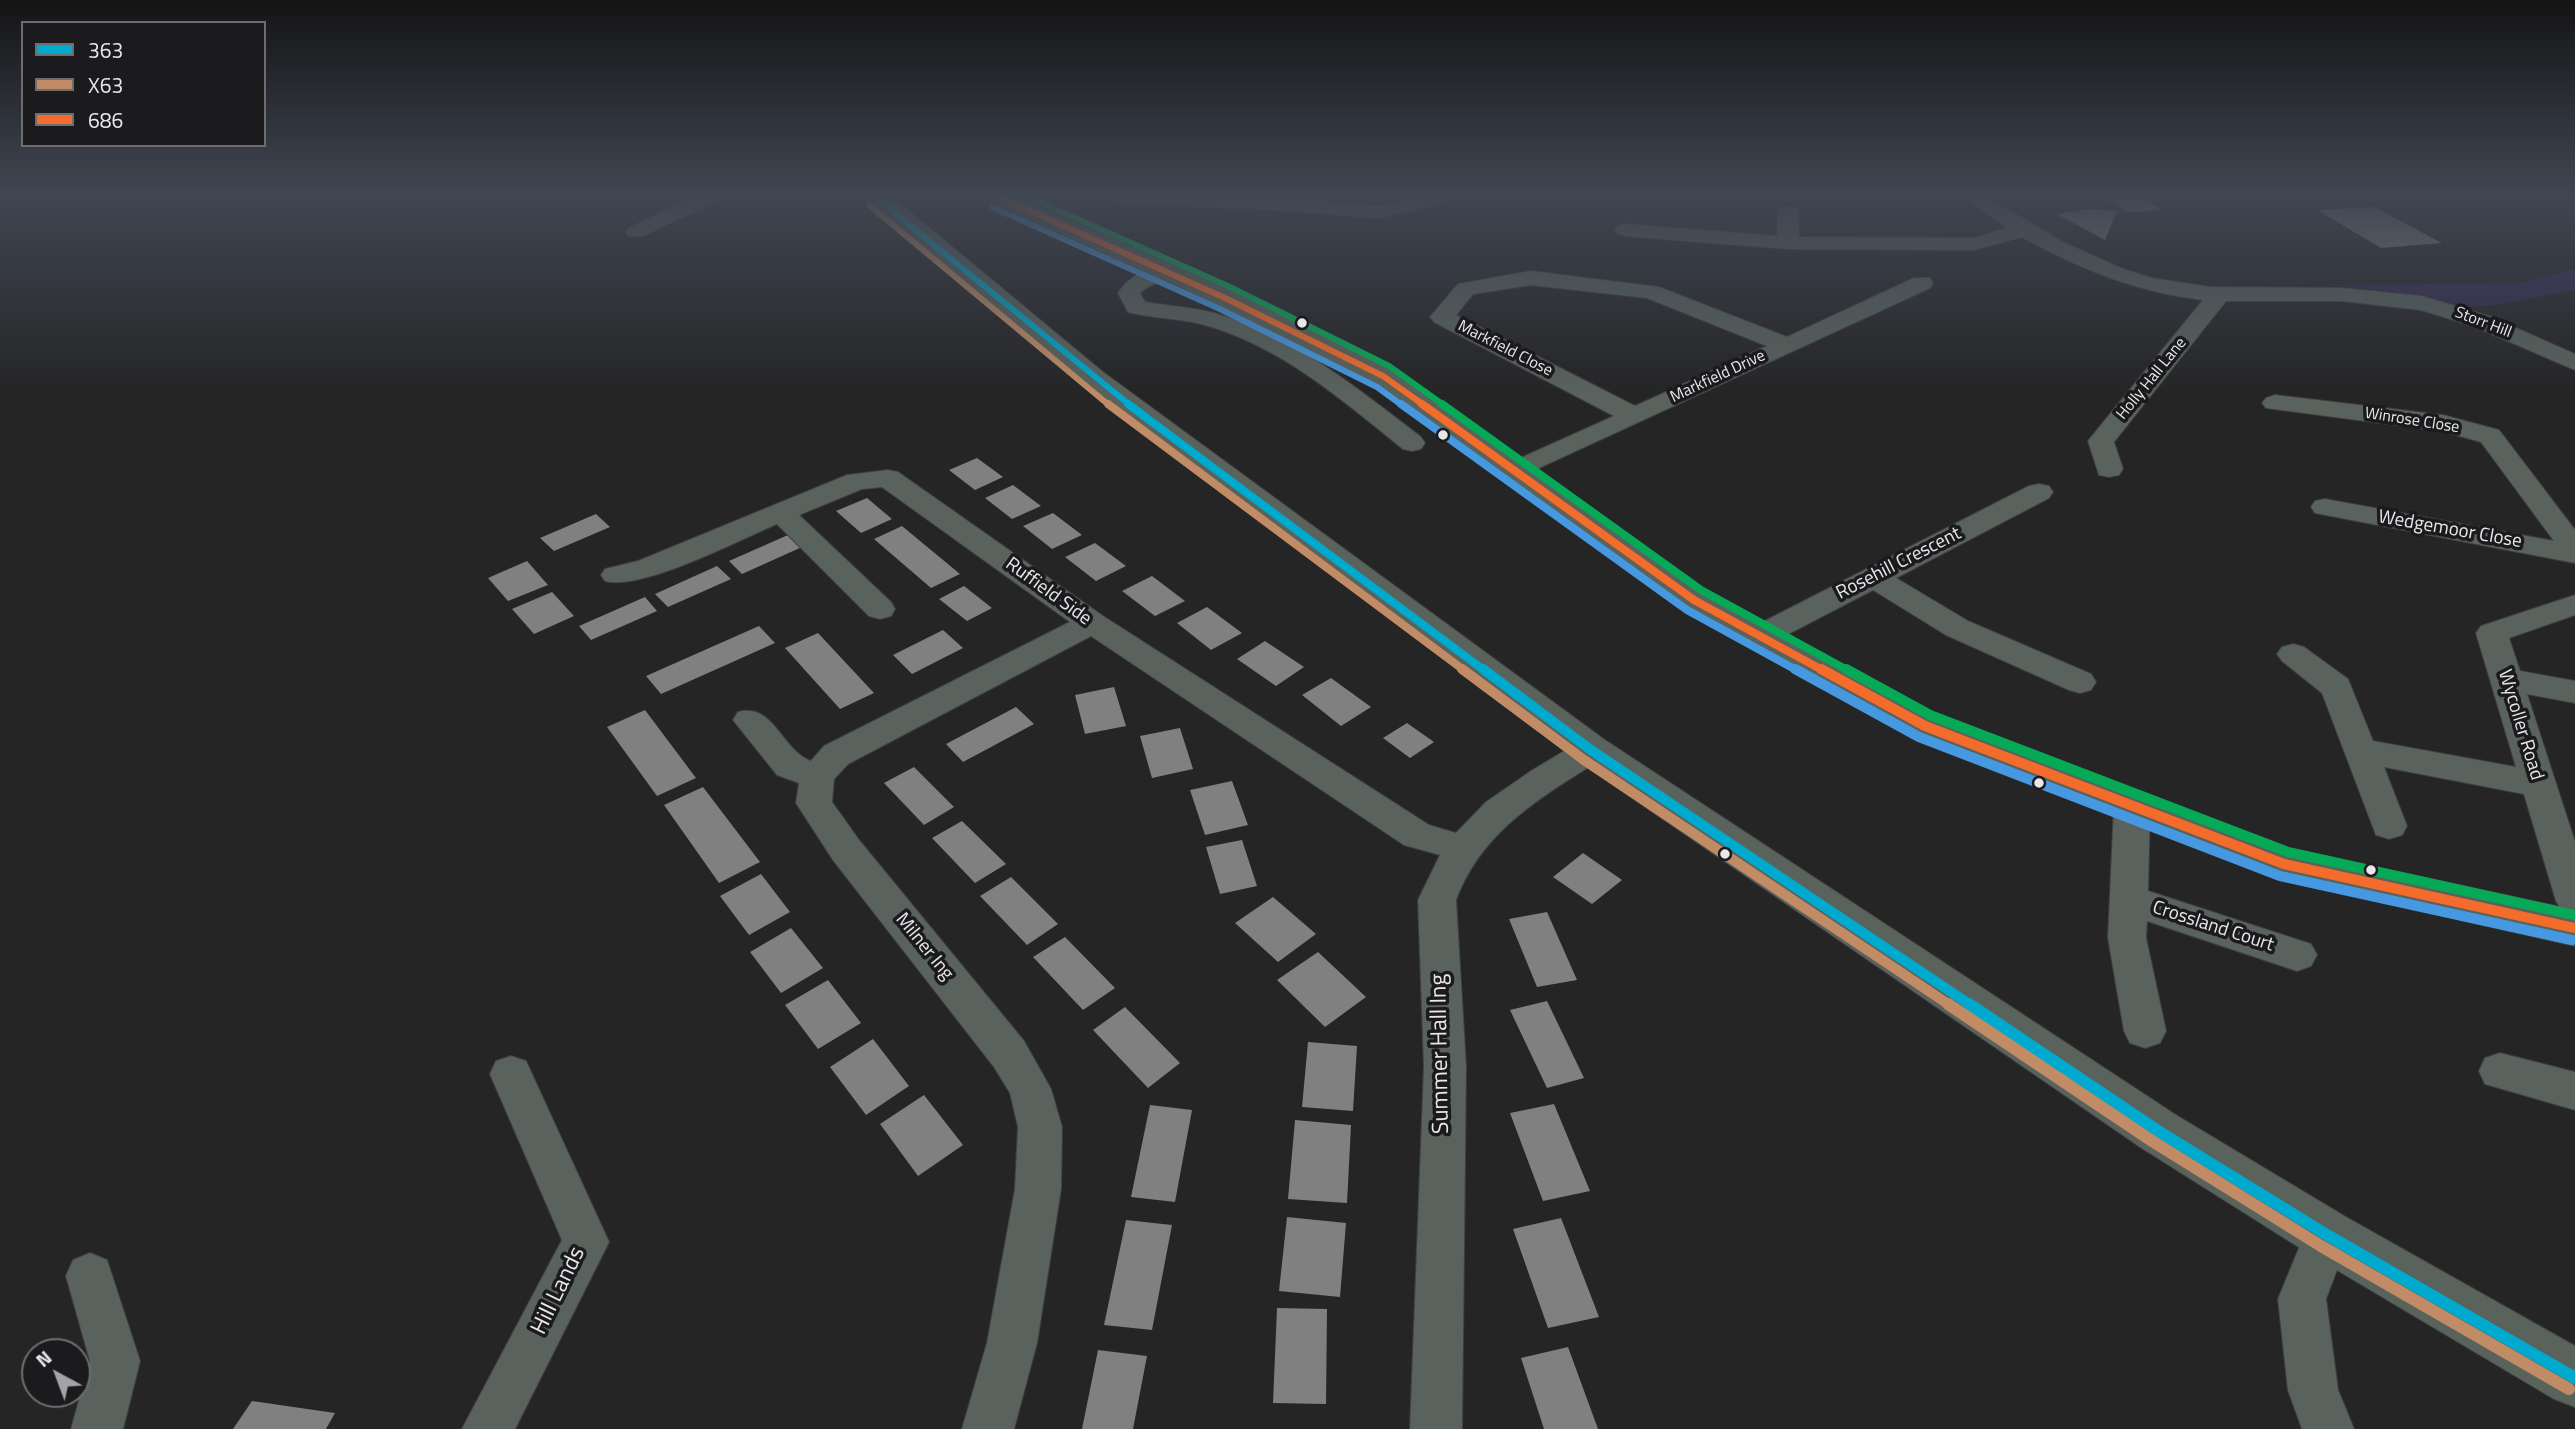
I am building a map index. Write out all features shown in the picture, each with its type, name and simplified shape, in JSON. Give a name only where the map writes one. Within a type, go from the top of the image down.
[{"type":"main road","points":[[954,263],[1093,378],[1591,750],[2158,1131],[2327,1235],[2575,1378]]},
{"type":"main road","points":[[1146,263],[1383,376],[1694,600],[1925,726],[2284,864],[2575,928]]},
{"type":"street","name":"Storr Hill","points":[[2088,263],[2153,285],[2220,294],[2357,294],[2422,303],[2479,319],[2575,363]]},
{"type":"street","points":[[1165,271],[1137,283],[1129,293],[1136,307],[1161,313],[1204,317],[1261,338],[1322,373],[1412,443]]},
{"type":"street","name":"Markfield Close","points":[[1634,416],[1442,317],[1466,289],[1531,278],[1651,292],[1787,345]]},
{"type":"street","name":"Markfield Drive","points":[[1515,471],[1922,283]]},
{"type":"street","name":"Holly Hall Lane","points":[[2109,469],[2101,441],[2220,294]]},
{"type":"street","name":"Winrose Close","points":[[2275,403],[2443,423],[2490,436],[2575,552]]},
{"type":"street","name":"Ruffield Side","points":[[616,575],[647,568],[857,481],[888,478],[1092,624],[1417,835],[1461,848]]},
{"type":"street","name":"Rosehill Crescent","points":[[1760,636],[2039,492]]},
{"type":"street","name":"Wedgemoor Close","points":[[2325,507],[2575,552]]},
{"type":"street","points":[[781,513],[880,608]]},
{"type":"street","points":[[1874,577],[1957,628],[2080,682]]},
{"type":"street","name":"Wycoller Road","points":[[2575,605],[2492,633],[2575,901]]},
{"type":"street","points":[[750,720],[789,766],[817,776],[836,755],[1092,624]]},
{"type":"street","points":[[2292,654],[2336,687],[2389,826]]},
{"type":"street","points":[[2505,679],[2575,692]]},
{"type":"street","name":"Summer Hall Ing","points":[[1436,1429],[1445,1066],[1437,900],[1442,882],[1461,848],[1482,825],[1507,804],[1591,750]]},
{"type":"street","points":[[2360,750],[2538,784]]},
{"type":"street","name":"Milner Ing","points":[[817,776],[814,803],[846,850],[1009,1054],[1030,1089],[1040,1127],[1038,1189],[1014,1330],[988,1429]]},
{"type":"street","points":[[2132,806],[2127,938],[2145,1031]]},
{"type":"street","name":"Crossland Court","points":[[2129,900],[2297,955]]},
{"type":"street","points":[[2500,1071],[2575,1091]]},
{"type":"street","name":"Hill Lands","points":[[488,1429],[586,1242],[511,1074]]},
{"type":"street","points":[[2327,1235],[2302,1298],[2313,1390],[2328,1429]]},
{"type":"street","points":[[90,1276],[115,1361],[97,1429]]},
{"type":"shaded area","points":[[2575,269],[2575,290],[2490,306],[2468,306],[2396,292],[2329,285],[2517,283]]},
{"type":"building","points":[[977,458],[1003,477],[975,490],[949,470]]},
{"type":"building","points":[[1013,485],[1041,506],[1012,519],[985,498]]},
{"type":"building","points":[[867,498],[892,519],[861,533],[836,511]]},
{"type":"building","points":[[1053,513],[1082,535],[1052,549],[1023,526]]},
{"type":"building","points":[[596,514],[610,527],[554,551],[540,538]]},
{"type":"building","points":[[902,526],[960,574],[931,588],[874,539]]},
{"type":"building","points":[[788,535],[802,547],[742,574],[729,561]]},
{"type":"building","points":[[1095,543],[1126,566],[1096,581],[1065,557]]},
{"type":"building","points":[[527,561],[548,585],[508,601],[488,578]]},
{"type":"building","points":[[717,566],[731,579],[668,607],[655,594]]},
{"type":"building","points":[[1152,576],[1185,601],[1155,616],[1122,591]]},
{"type":"building","points":[[964,586],[992,608],[967,621],[939,599]]},
{"type":"building","points":[[552,592],[574,616],[534,634],[512,609]]},
{"type":"building","points":[[645,597],[657,611],[591,640],[579,626]]},
{"type":"building","points":[[1207,607],[1242,633],[1211,650],[1177,623]]},
{"type":"building","points":[[759,626],[775,643],[661,694],[646,676]]},
{"type":"building","points":[[943,630],[963,648],[912,674],[893,655]]},
{"type":"building","points":[[818,633],[874,693],[840,709],[785,648]]},
{"type":"building","points":[[1265,641],[1304,667],[1276,686],[1237,659]]},
{"type":"building","points":[[1331,678],[1371,707],[1341,726],[1302,695]]},
{"type":"building","points":[[1114,687],[1126,726],[1085,734],[1075,695]]},
{"type":"building","points":[[1016,707],[1034,724],[963,762],[946,744]]},
{"type":"building","points":[[645,710],[696,778],[657,796],[607,727]]},
{"type":"building","points":[[1407,723],[1434,742],[1410,758],[1383,738]]},
{"type":"building","points":[[1180,728],[1193,769],[1152,778],[1140,736]]},
{"type":"building","points":[[914,767],[954,807],[924,825],[884,783]]},
{"type":"building","points":[[1232,781],[1248,825],[1205,835],[1190,790]]},
{"type":"building","points":[[703,787],[760,862],[719,883],[664,805]]},
{"type":"building","points":[[962,821],[1006,864],[975,883],[932,838]]},
{"type":"building","points":[[1242,840],[1257,886],[1220,894],[1206,847]]},
{"type":"building","points":[[1583,853],[1622,880],[1592,904],[1553,877]]},
{"type":"building","points":[[761,874],[790,912],[749,935],[720,896]]},
{"type":"building","points":[[1011,877],[1058,924],[1027,945],[980,896]]},
{"type":"building","points":[[1273,897],[1316,934],[1278,962],[1235,923]]},
{"type":"building","points":[[1547,912],[1577,980],[1537,987],[1509,919]]},
{"type":"building","points":[[791,928],[823,968],[781,993],[750,952]]},
{"type":"building","points":[[1065,937],[1115,988],[1083,1010],[1033,957]]},
{"type":"building","points":[[1318,952],[1366,997],[1325,1027],[1277,980]]},
{"type":"building","points":[[828,980],[861,1023],[818,1049],[785,1005]]},
{"type":"building","points":[[1547,1001],[1584,1078],[1547,1088],[1510,1010]]},
{"type":"building","points":[[1125,1007],[1180,1063],[1148,1088],[1093,1030]]},
{"type":"building","points":[[873,1039],[909,1086],[866,1115],[830,1067]]},
{"type":"building","points":[[1308,1042],[1357,1046],[1353,1111],[1302,1107]]},
{"type":"building","points":[[924,1095],[963,1145],[918,1176],[880,1124]]},
{"type":"building","points":[[1554,1104],[1590,1191],[1543,1201],[1510,1113]]},
{"type":"building","points":[[1150,1105],[1192,1110],[1175,1202],[1131,1197]]},
{"type":"building","points":[[1295,1120],[1351,1125],[1347,1203],[1288,1199]]},
{"type":"building","points":[[1287,1217],[1346,1223],[1340,1297],[1279,1291]]},
{"type":"building","points":[[1561,1218],[1599,1317],[1548,1328],[1513,1229]]},
{"type":"building","points":[[1126,1220],[1172,1225],[1152,1330],[1104,1325]]},
{"type":"building","points":[[1277,1308],[1327,1309],[1326,1404],[1273,1403]]},
{"type":"building","points":[[1568,1347],[1598,1429],[1544,1429],[1521,1358]]},
{"type":"building","points":[[1098,1350],[1147,1356],[1133,1429],[1082,1429]]},
{"type":"building","points":[[252,1401],[335,1413],[326,1429],[233,1429]]},
{"type":"transit line","name":"X63","points":[[936,263],[1086,388],[1584,760],[2152,1141],[2321,1246],[2569,1389]]},
{"type":"transit line","name":"363","points":[[954,263],[1093,378],[1591,750],[2158,1131],[2327,1235],[2575,1378]]},
{"type":"transit line","points":[[1116,263],[1220,309],[1377,387],[1687,610],[1919,737],[2280,876],[2572,940]]},
{"type":"transit line","name":"686","points":[[1146,263],[1225,298],[1383,376],[1694,600],[1925,726],[2284,864],[2575,928]]},
{"type":"transit line","points":[[1175,263],[1389,366],[1701,590],[1930,715],[2288,852],[2575,915]]}]
